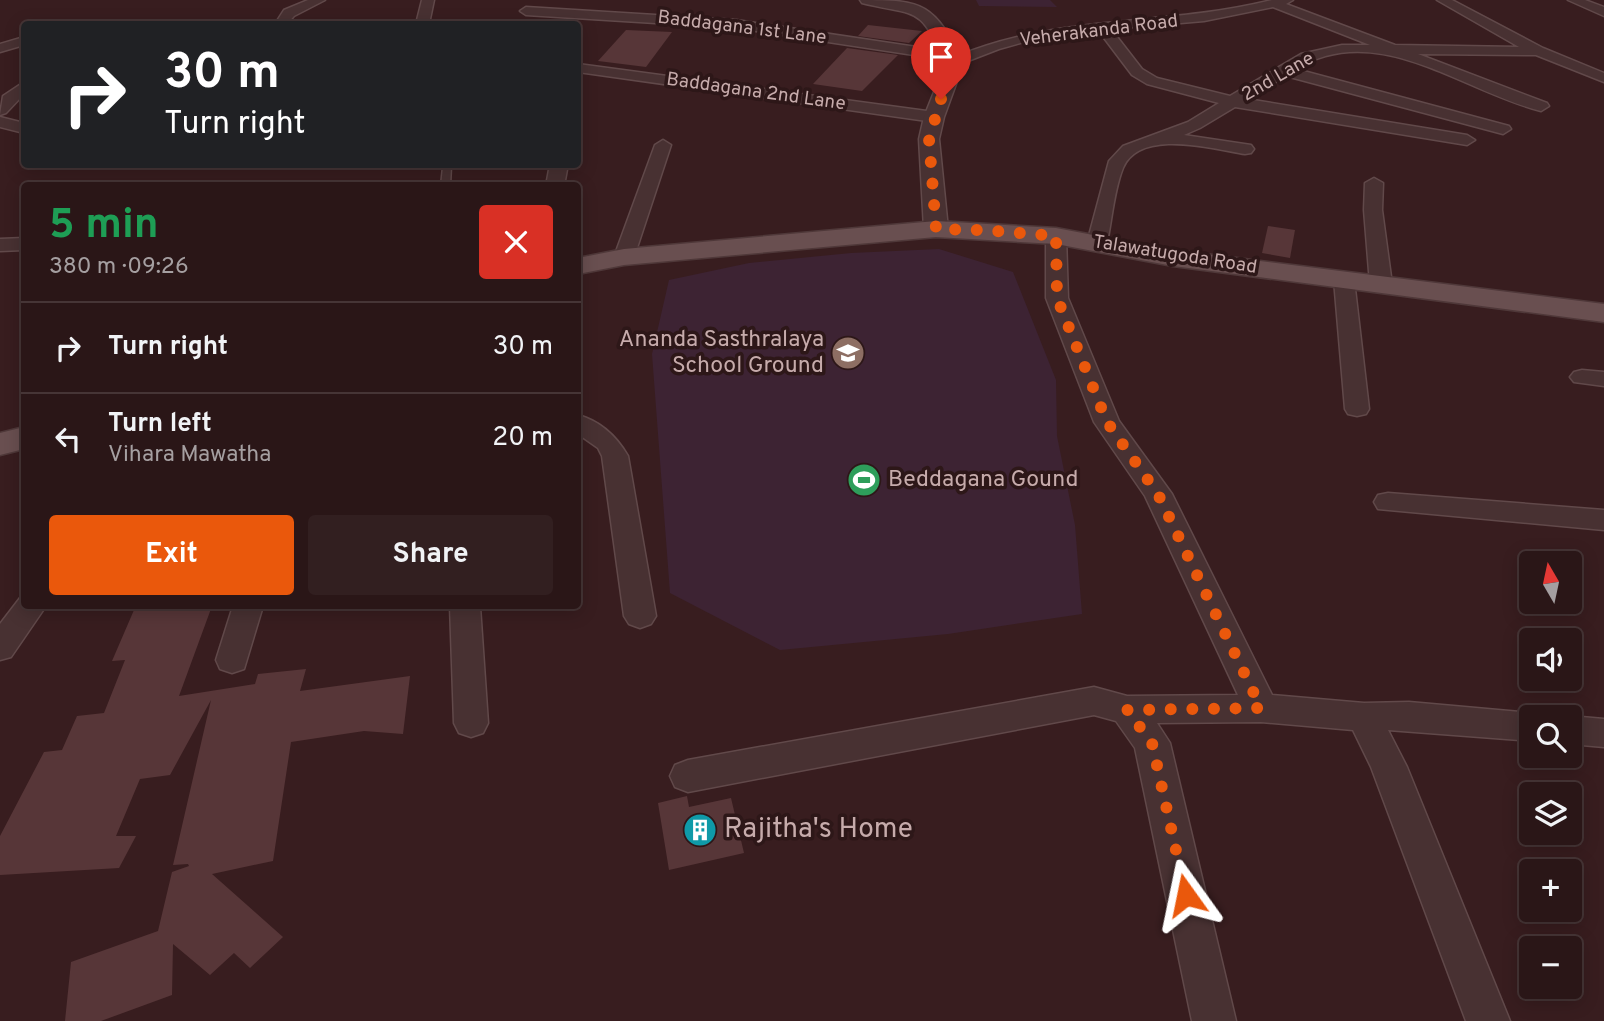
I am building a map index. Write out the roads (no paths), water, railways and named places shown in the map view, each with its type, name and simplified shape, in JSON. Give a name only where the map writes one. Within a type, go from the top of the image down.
[{"type":"main road","name":"Talawatugoda Road","points":[[581,265],[624,257],[936,229],[982,230],[1056,236],[1172,258],[1604,313]]},
{"type":"main road","points":[[0,444],[21,439]]},
{"type":"street","points":[[283,21],[289,13],[319,0]]},
{"type":"street","points":[[424,21],[428,0]]},
{"type":"street","points":[[868,0],[907,2],[921,9],[934,21],[955,62],[934,117],[929,139],[936,229]]},
{"type":"street","points":[[1443,0],[1538,51],[1604,78]]},
{"type":"street","points":[[1574,0],[1604,12]]},
{"type":"street","points":[[1281,2],[1390,50],[1541,106]]},
{"type":"street","name":"Veherakanda Road","points":[[955,62],[975,52],[1017,39],[1186,20],[1281,2]]},
{"type":"street","points":[[1172,7],[1186,20]]},
{"type":"street","name":"Baddagana 1st Lane","points":[[526,11],[656,13],[930,53],[955,62]]},
{"type":"street","points":[[1103,28],[1144,76],[1174,88],[1234,102],[1467,140]]},
{"type":"street","points":[[0,48],[21,42]]},
{"type":"street","name":"2nd Lane","points":[[1097,243],[1115,165],[1129,150],[1194,125],[1306,57],[1322,51],[1538,51]]},
{"type":"street","name":"Baddagana 2nd Lane","points":[[581,68],[934,117]]},
{"type":"street","points":[[1285,71],[1503,129]]},
{"type":"street","points":[[0,110],[8,99],[21,89]]},
{"type":"street","points":[[0,122],[21,127]]},
{"type":"street","points":[[1163,137],[1245,149]]},
{"type":"street","points":[[624,257],[663,145]]},
{"type":"street","points":[[1374,183],[1373,210],[1381,284]]},
{"type":"street","points":[[1056,236],[1057,298],[1107,422],[1158,494],[1261,708]]},
{"type":"street","points":[[0,245],[21,244]]},
{"type":"street","points":[[1344,280],[1357,409]]},
{"type":"street","points":[[581,425],[608,443],[615,456],[639,616]]},
{"type":"street","points":[[1388,502],[1604,520]]},
{"type":"street","points":[[0,648],[29,609]]},
{"type":"street","points":[[232,660],[247,609]]},
{"type":"street","points":[[465,609],[471,723]]},
{"type":"street","points":[[688,776],[1094,701],[1127,710],[1261,708],[1364,718],[1409,716],[1519,726]]},
{"type":"street","points":[[1127,710],[1152,743],[1214,1021]]},
{"type":"street","points":[[1364,718],[1389,767],[1488,1021]]},
{"type":"street","points":[[1582,731],[1604,733]]},
{"type":"place","name":"Ananda Sasthralaya School Ground","points":[[848,353]]},
{"type":"place","name":"Beddagana Gound","points":[[864,480]]},
{"type":"place","name":"Rajitha's Home","points":[[700,830]]}]
